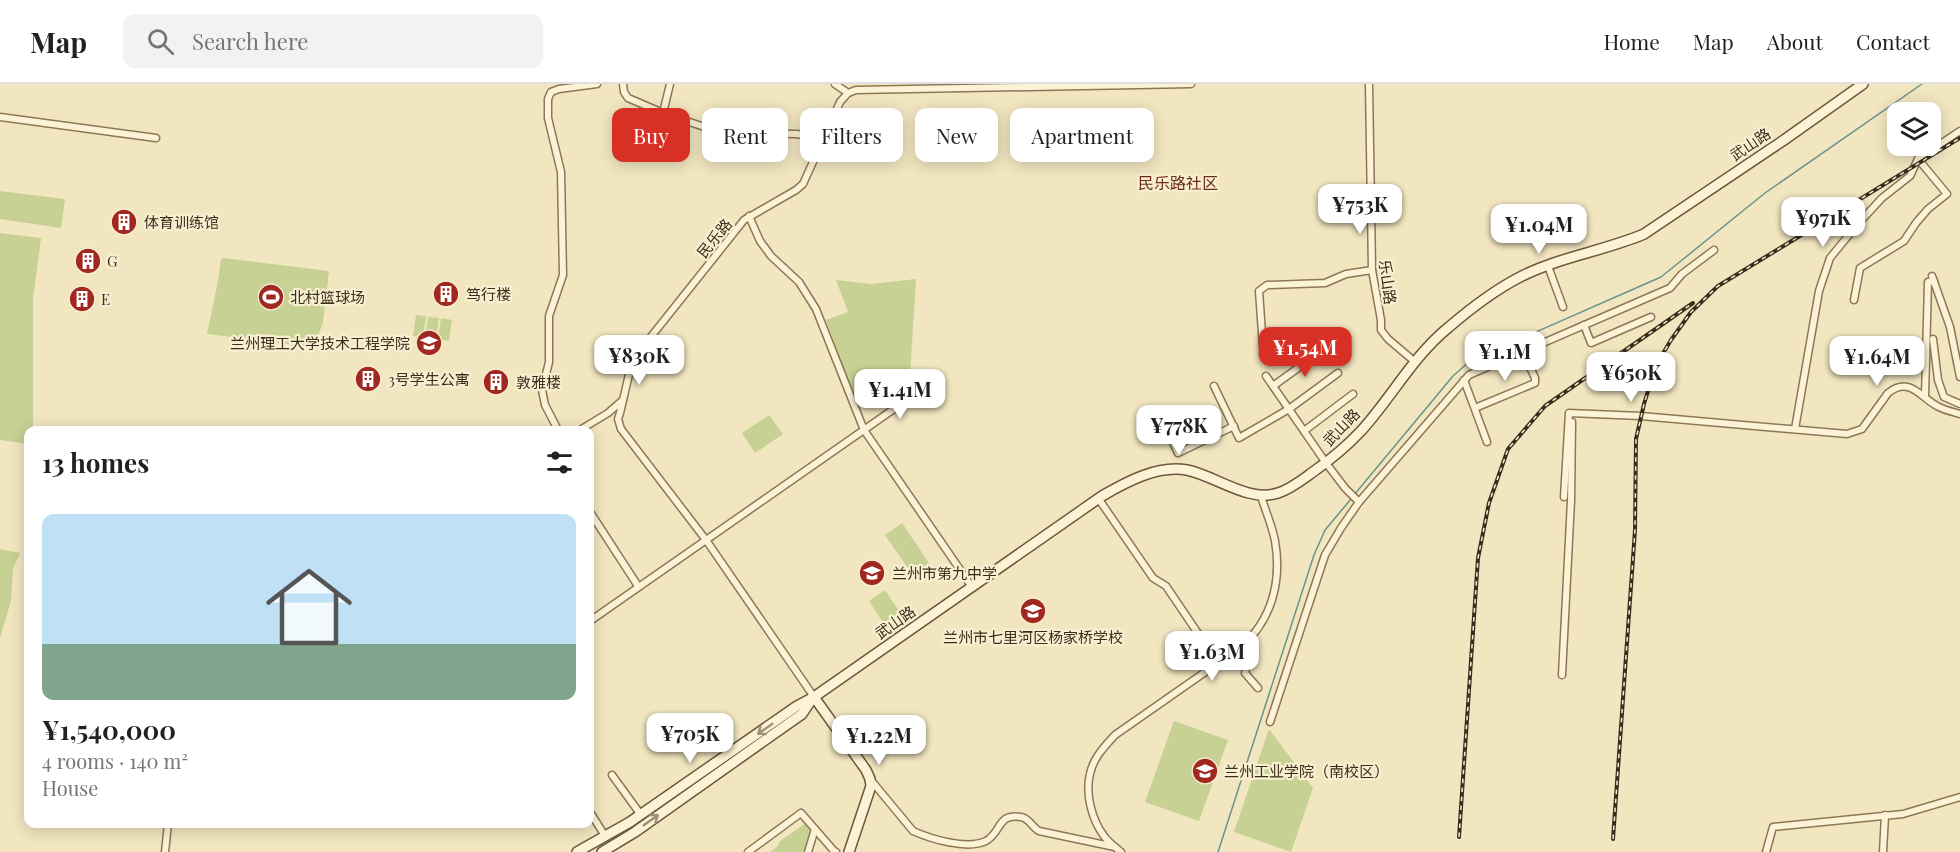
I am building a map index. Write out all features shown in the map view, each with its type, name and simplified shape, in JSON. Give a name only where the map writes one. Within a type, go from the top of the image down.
[{"type":"main road","name":"武山路","points":[[814,697],[1098,498],[1135,479],[1175,469],[1202,474],[1260,496],[1278,494],[1296,484],[1326,463],[1361,430],[1414,361],[1449,327],[1502,288],[1520,277],[1548,266],[1620,244],[1644,234],[1863,84]]},
{"type":"main road","points":[[814,697],[870,779],[871,786],[849,852]]},
{"type":"main road","points":[[577,852],[641,815],[797,706],[814,697]]},
{"type":"main road","points":[[606,851],[802,714],[814,697]]},
{"type":"street","points":[[556,426],[545,405],[542,390],[549,362],[549,316],[563,275],[561,172],[548,118],[548,99],[551,92],[559,89],[597,84]]},
{"type":"street","points":[[623,84],[628,98],[651,108]]},
{"type":"street","points":[[664,108],[670,84]]},
{"type":"street","points":[[834,84],[848,93],[856,90],[923,86],[1191,84]]},
{"type":"street","name":"乐山路","points":[[1370,84],[1372,270],[1381,330],[1414,361]]},
{"type":"street","name":"民乐路","points":[[837,108],[848,93]]},
{"type":"street","points":[[0,117],[156,138]]},
{"type":"street","points":[[690,122],[722,133],[800,135]]},
{"type":"street","points":[[1795,429],[1819,291],[1830,258],[1882,198],[1910,176],[1918,159],[1960,131]]},
{"type":"street","points":[[1854,300],[1860,268],[1904,241],[1928,209],[1947,194],[1918,159]]},
{"type":"street","name":"民乐路","points":[[813,162],[803,184],[775,203],[749,216],[736,229],[638,353],[632,366],[618,419],[621,429],[706,540],[814,697]]},
{"type":"street","points":[[749,216],[765,249],[800,282],[816,309],[864,430],[972,587]]},
{"type":"street","points":[[1270,722],[1325,555],[1357,501],[1464,380],[1469,375],[1670,288],[1682,274],[1714,250]]},
{"type":"street","points":[[1548,266],[1563,307]]},
{"type":"street","points":[[1263,347],[1259,291],[1268,285],[1325,283],[1346,274],[1372,270]]},
{"type":"street","points":[[1925,396],[1928,282],[1933,278],[1950,327],[1960,377]]},
{"type":"street","points":[[1584,325],[1591,343],[1651,318]]},
{"type":"street","points":[[1933,339],[1938,380],[1944,397],[1960,404]]},
{"type":"street","points":[[1273,386],[1323,350]]},
{"type":"street","points":[[1475,408],[1535,383],[1535,378],[1523,352]]},
{"type":"street","points":[[1214,386],[1239,438],[1289,409],[1338,373]]},
{"type":"street","points":[[1266,376],[1326,463],[1357,501]]},
{"type":"street","points":[[1464,380],[1487,442]]},
{"type":"street","points":[[1563,497],[1569,413],[1641,416],[1840,434],[1854,433],[1862,429],[1882,398],[1899,387],[1911,388],[1939,407],[1960,414]]},
{"type":"street","points":[[594,618],[891,411],[925,393]]},
{"type":"street","points":[[1304,430],[1353,394]]},
{"type":"street","points":[[587,426],[608,413],[623,400]]},
{"type":"street","points":[[1562,675],[1571,501],[1572,413]]},
{"type":"street","points":[[1161,417],[1178,453],[1234,426]]},
{"type":"street","points":[[1118,850],[1105,838],[1098,826],[1091,804],[1090,774],[1095,761],[1103,748],[1124,728],[1239,649],[1254,636],[1269,610],[1275,588],[1277,559],[1274,538],[1260,496]]},
{"type":"street","points":[[1098,498],[1153,578],[1167,586],[1218,663]]},
{"type":"street","points":[[594,518],[638,586]]},
{"type":"street","points":[[1239,649],[1248,660],[1245,673],[1258,688]]},
{"type":"street","points":[[612,775],[641,815]]},
{"type":"street","points":[[870,779],[913,831],[922,835],[958,844],[978,843],[994,834],[1003,820],[1010,817],[1021,817],[1026,818],[1033,828],[1039,831],[1118,850]]},
{"type":"street","points":[[1766,852],[1773,827],[1903,814],[1960,797]]},
{"type":"street","points":[[748,852],[801,813],[835,852]]},
{"type":"street","points":[[1883,852],[1885,815]]},
{"type":"street","points":[[594,820],[603,838],[606,851]]},
{"type":"street","points":[[165,852],[168,828]]},
{"type":"street","points":[[808,852],[815,830]]},
{"type":"green space","points":[[0,191],[65,199],[61,228],[0,219]]},
{"type":"green space","points":[[0,233],[41,238],[33,299],[33,426],[24,426],[24,443],[0,440]]},
{"type":"green space","name":"北村篮球场","points":[[223,258],[329,271],[323,323],[313,347],[207,334]]},
{"type":"green space","points":[[916,279],[910,375],[856,403],[826,320],[848,312],[836,280],[871,284]]},
{"type":"green space","points":[[416,315],[426,316],[423,337],[413,336]]},
{"type":"green space","points":[[428,317],[439,318],[436,339],[425,338]]},
{"type":"green space","points":[[441,318],[452,320],[449,341],[438,339]]},
{"type":"green space","points":[[769,415],[783,434],[755,453],[742,433]]},
{"type":"green space","points":[[902,523],[929,563],[912,574],[885,535]]},
{"type":"green space","points":[[0,549],[20,553],[13,569],[11,601],[0,638]]},
{"type":"green space","points":[[885,590],[906,622],[890,633],[869,601]]},
{"type":"green space","points":[[1174,721],[1228,740],[1199,821],[1145,802]]},
{"type":"green space","points":[[1269,729],[1313,788],[1291,852],[1234,832]]},
{"type":"green space","points":[[806,823],[811,830],[803,852],[770,852],[778,846],[780,841]]},
{"type":"waterway","points":[[1354,495],[1453,376],[1470,361],[1661,277],[1765,193],[1922,84]]},
{"type":"waterway","points":[[1218,852],[1314,555],[1325,530],[1351,499]]},
{"type":"railway","points":[[1613,839],[1635,530],[1636,439],[1656,365],[1691,312],[1718,286],[1960,138]]},
{"type":"railway","points":[[1459,837],[1478,558],[1489,503],[1508,449],[1545,406],[1693,303]]},
{"type":"place","name":"体育训练馆","points":[[124,222]]},
{"type":"place","name":"G","points":[[88,261]]},
{"type":"place","name":"笃行楼","points":[[446,294]]},
{"type":"place","name":"北村篮球场","points":[[271,297]]},
{"type":"place","name":"E","points":[[82,299]]},
{"type":"place","name":"兰州理工大学技术工程学院","points":[[429,343]]},
{"type":"place","name":"3号学生公寓","points":[[368,379]]},
{"type":"place","name":"敦雅楼","points":[[496,382]]},
{"type":"place","name":"兰州市第九中学","points":[[872,573]]},
{"type":"place","name":"兰州市七里河区杨家桥学校","points":[[1033,611]]},
{"type":"place","name":"兰州工业学院（南校区）","points":[[1205,771]]},
{"type":"district","name":"民乐路社区","points":[[1178,182]]}]
